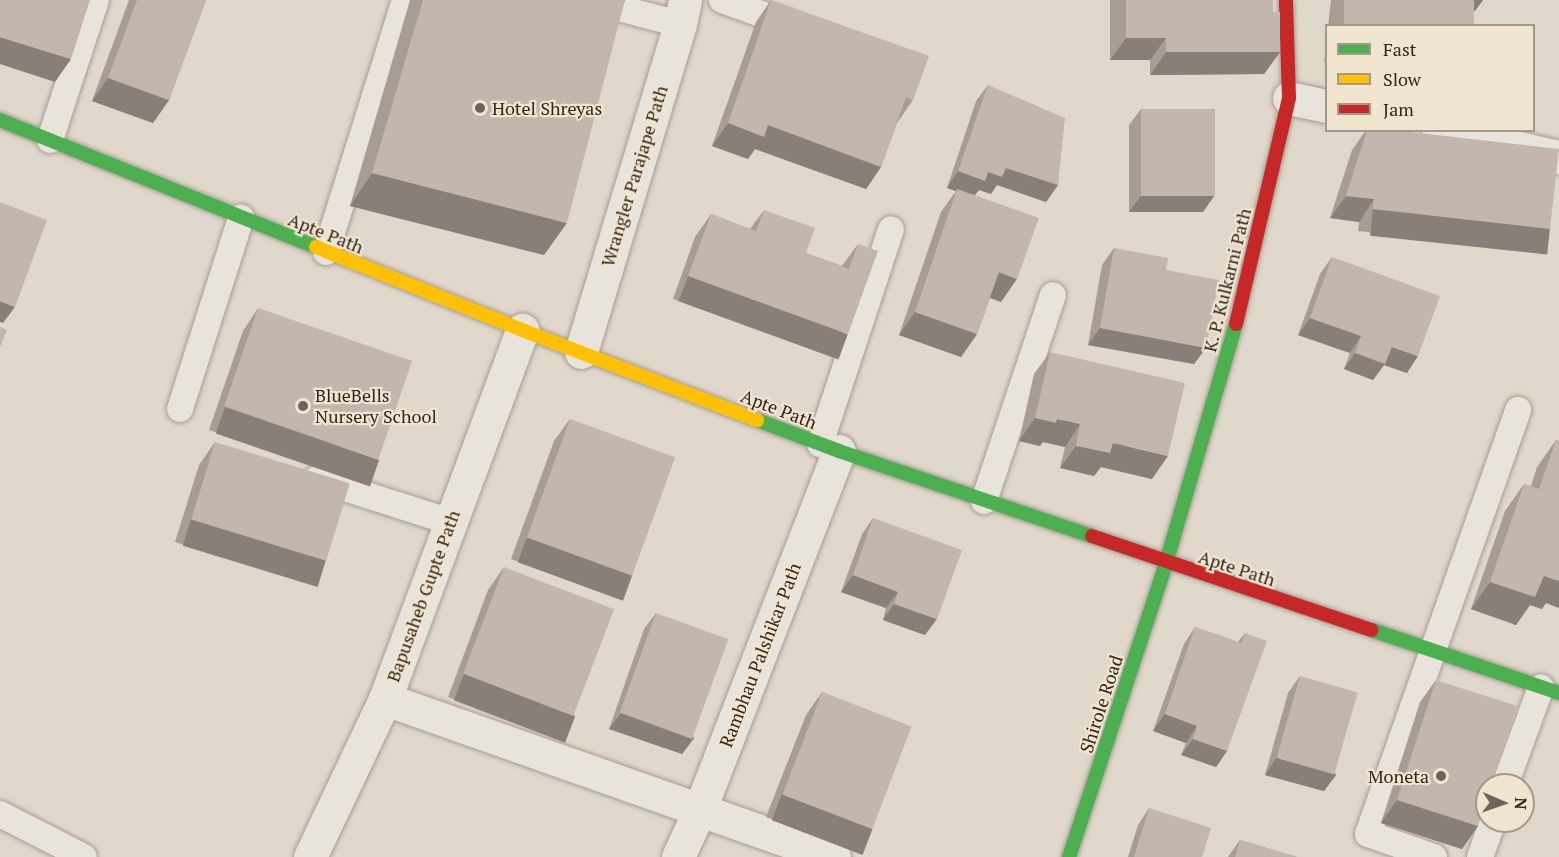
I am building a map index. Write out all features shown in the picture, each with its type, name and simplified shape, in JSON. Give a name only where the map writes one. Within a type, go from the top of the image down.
[{"type":"street","name":"K. P. Kulkarni Path","points":[[1166,563],[1235,330],[1288,98],[1286,0]]},
{"type":"street","name":"Wrangler Parajape Path","points":[[580,352],[682,12]]},
{"type":"street","points":[[1288,98],[1325,106]]},
{"type":"street","name":"Apte Path","points":[[0,120],[522,330],[830,448],[1166,563],[1550,690]]},
{"type":"street","points":[[1447,132],[1559,157]]},
{"type":"street","name":"Bapusaheb Gupte Path","points":[[310,857],[385,699],[522,330]]},
{"type":"street","name":"Rambhau Palshikar Path","points":[[678,857],[700,809],[830,448]]},
{"type":"street","name":"Shirole Road","points":[[1069,857],[1166,563]]},
{"type":"street","points":[[385,699],[834,857]]},
{"type":"lane","points":[[50,140],[96,0]]},
{"type":"lane","points":[[326,252],[405,0]]},
{"type":"lane","points":[[587,0],[682,12]]},
{"type":"lane","points":[[722,0],[819,35]]},
{"type":"lane","points":[[180,409],[241,218]]},
{"type":"lane","points":[[830,448],[891,229]]},
{"type":"lane","points":[[984,501],[1053,295]]},
{"type":"lane","points":[[1434,857],[1368,834],[1518,410]]},
{"type":"lane","points":[[290,470],[451,522]]},
{"type":"lane","points":[[1511,773],[1550,690]]},
{"type":"lane","points":[[0,814],[84,857]]},
{"type":"lane","points":[[1480,857],[1489,833]]},
{"type":"building","points":[[0,0],[90,0],[71,59],[0,37]]},
{"type":"building","points":[[137,0],[206,0],[169,100],[108,78]]},
{"type":"building","name":"Hotel Shreyas","points":[[423,0],[625,0],[567,223],[372,173]]},
{"type":"building","points":[[771,0],[929,56],[913,100],[906,97],[881,167],[768,125],[764,137],[728,123]]},
{"type":"building","points":[[1126,0],[1273,0],[1273,12],[1280,12],[1280,52],[1166,52],[1166,38],[1126,38]]},
{"type":"building","points":[[1344,0],[1474,0],[1474,24],[1344,24]]},
{"type":"building","points":[[988,85],[1065,118],[1058,185],[1006,168],[1002,177],[988,172],[985,181],[958,171]]},
{"type":"building","points":[[1141,109],[1215,109],[1215,196],[1141,196]]},
{"type":"building","points":[[1366,132],[1410,132],[1559,149],[1550,229],[1373,209],[1374,199],[1346,196]]},
{"type":"building","points":[[957,189],[1039,218],[1017,279],[999,272],[977,334],[915,312]]},
{"type":"building","points":[[0,202],[47,220],[15,307],[0,301]]},
{"type":"building","points":[[764,210],[815,228],[806,253],[849,269],[858,244],[878,251],[848,334],[688,276],[711,214],[756,231]]},
{"type":"building","points":[[1114,248],[1168,258],[1166,270],[1219,280],[1206,348],[1100,328]]},
{"type":"building","points":[[1332,257],[1440,296],[1418,356],[1392,347],[1385,364],[1355,353],[1361,336],[1310,318]]},
{"type":"building","name":"BlueBells Nursery School","points":[[258,308],[412,361],[378,459],[224,406]]},
{"type":"building","points":[[0,327],[7,330],[0,347]]},
{"type":"building","points":[[1050,352],[1185,383],[1168,456],[1113,443],[1110,453],[1076,446],[1080,424],[1057,419],[1056,423],[1035,418]]},
{"type":"building","points":[[570,419],[675,457],[632,576],[527,537]]},
{"type":"building","points":[[1556,440],[1559,441],[1559,581],[1544,576],[1535,597],[1490,582],[1524,484],[1539,489]]},
{"type":"building","points":[[215,442],[350,483],[326,561],[191,519]]},
{"type":"building","points":[[873,518],[962,550],[937,619],[894,604],[898,592],[853,575]]},
{"type":"building","points":[[504,567],[614,609],[573,716],[463,673]]},
{"type":"building","points":[[656,613],[728,639],[692,739],[620,713]]},
{"type":"building","points":[[1195,627],[1241,643],[1245,633],[1267,641],[1227,751],[1193,739],[1197,726],[1165,714]]},
{"type":"building","points":[[1300,676],[1358,693],[1334,774],[1277,758]]},
{"type":"building","name":"Moneta","points":[[1436,680],[1517,706],[1495,773],[1475,773],[1475,825],[1397,800]]},
{"type":"building","points":[[822,692],[912,726],[872,829],[783,795]]},
{"type":"building","points":[[1149,808],[1211,828],[1202,857],[1134,857]]},
{"type":"building","points":[[1240,840],[1297,857],[1235,857]]},
{"type":"traffic: fast","points":[[0,120],[316,247]]},
{"type":"traffic: fast","points":[[1069,857],[1166,563],[1236,324]]},
{"type":"traffic: fast","points":[[757,420],[839,451],[1092,536]]},
{"type":"traffic: fast","points":[[1372,630],[1559,693]]},
{"type":"traffic: slow","points":[[316,247],[522,330],[757,420]]},
{"type":"traffic: jam","points":[[1236,324],[1289,98],[1286,0]]},
{"type":"traffic: jam","points":[[1092,536],[1372,630]]},
{"type":"place","name":"Hotel Shreyas","points":[[480,108]]},
{"type":"place","name":"BlueBells Nursery School","points":[[303,406]]},
{"type":"place","name":"Moneta","points":[[1441,776]]}]
